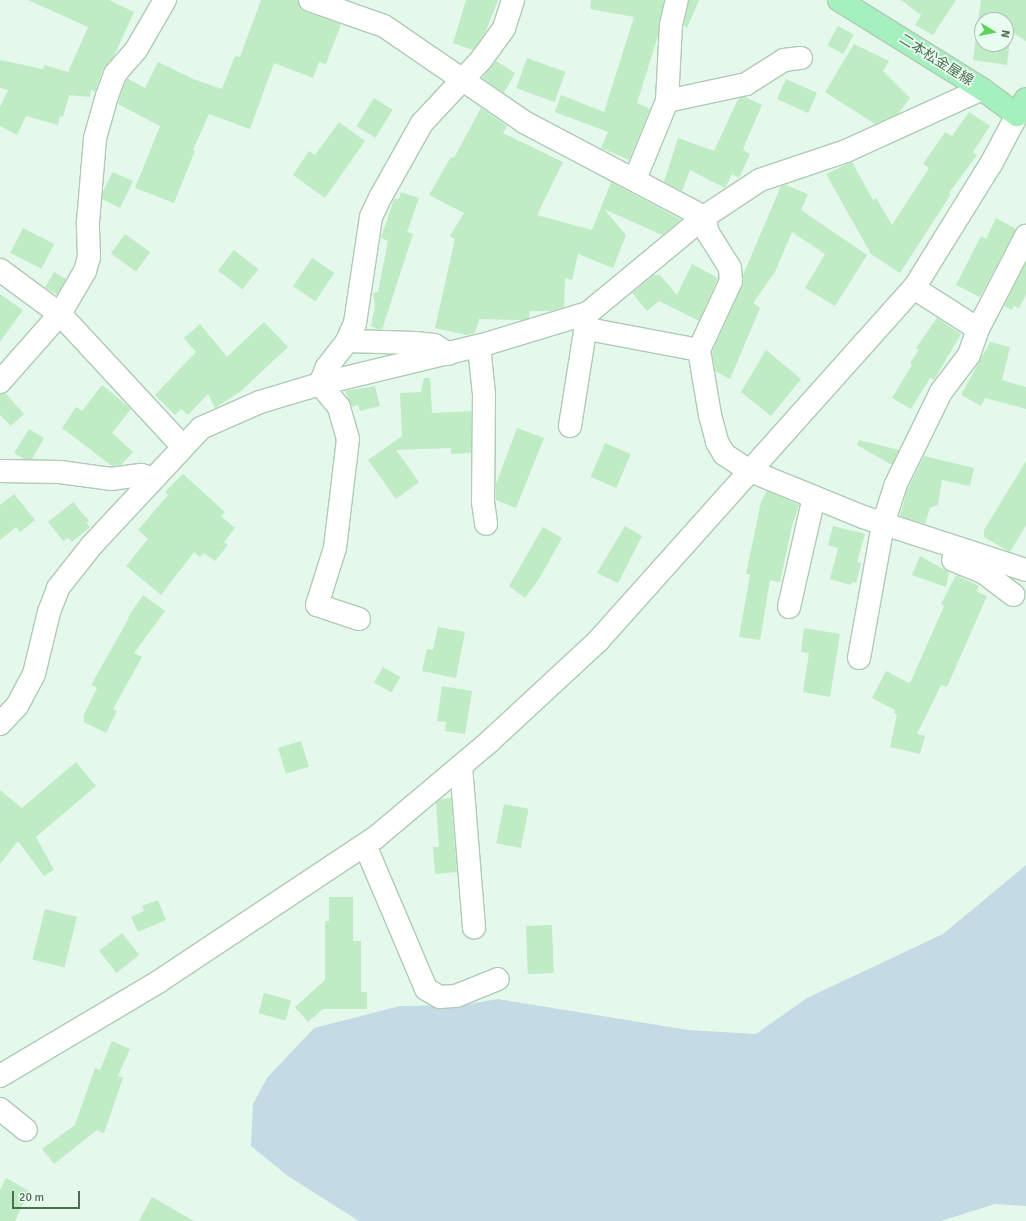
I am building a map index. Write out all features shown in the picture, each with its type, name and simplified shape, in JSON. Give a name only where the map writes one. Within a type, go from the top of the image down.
[{"type":"main road","name":"二本松金屋線","points":[[839,0],[982,89],[1023,112]]},
{"type":"street","points":[[0,382],[60,314],[85,271],[90,257],[88,222],[95,138],[107,96],[115,74],[136,50],[165,0]]},
{"type":"street","points":[[310,0],[384,26],[460,80],[524,122],[634,179],[704,218],[708,233],[730,268],[731,281],[699,350],[716,442],[724,454],[748,470],[814,497],[893,527],[1026,570]]},
{"type":"street","points":[[320,384],[327,367],[347,341],[355,323],[371,217],[422,123],[460,80],[481,60],[504,28],[513,0]]},
{"type":"street","points":[[634,179],[667,101],[671,25],[677,0]]},
{"type":"street","points":[[667,101],[746,84],[784,60],[801,58]]},
{"type":"street","points":[[0,724],[17,706],[34,674],[49,612],[58,588],[92,545],[152,478],[201,428],[260,402],[320,384],[581,321],[588,313],[704,218],[760,180],[846,151],[982,89]]},
{"type":"street","points":[[0,1076],[158,982],[365,845],[461,766],[598,641],[748,470],[914,288],[1023,112]]},
{"type":"street","points":[[859,658],[893,527],[895,486],[941,392],[968,355],[978,330],[1026,236]]},
{"type":"street","points":[[0,270],[60,314],[183,447]]},
{"type":"street","points":[[914,288],[978,330]]},
{"type":"street","points":[[581,321],[593,330],[699,350]]},
{"type":"street","points":[[570,426],[581,321]]},
{"type":"street","points":[[347,341],[434,345],[448,354]]},
{"type":"street","points":[[479,346],[484,394],[483,502],[486,524]]},
{"type":"street","points":[[320,384],[339,407],[348,438],[335,548],[317,605],[359,619]]},
{"type":"street","points":[[0,471],[60,472],[111,479],[141,475],[152,478]]},
{"type":"street","points":[[789,607],[814,497]]},
{"type":"street","points":[[893,527],[914,544],[983,572],[1013,595]]},
{"type":"street","points":[[461,766],[474,927]]},
{"type":"street","points":[[365,845],[426,989],[440,997],[456,996],[498,979]]},
{"type":"street","points":[[0,1109],[26,1130]]},
{"type":"shaded area","points":[[1026,865],[1026,1206],[995,1204],[941,1221],[359,1221],[288,1176],[251,1146],[253,1104],[267,1078],[314,1028],[400,1006],[463,1005],[498,999],[688,1030],[756,1034],[807,998],[943,934]]},
{"type":"building","points":[[28,0],[109,0],[134,12],[114,56],[103,69],[95,92],[91,89],[90,97],[69,95],[63,117],[60,116],[58,125],[26,116],[17,135],[0,126],[0,107],[8,90],[0,88],[0,60],[43,69],[44,65],[68,72],[88,27]]},
{"type":"building","points":[[261,0],[298,0],[300,8],[306,12],[341,24],[326,64],[319,62],[313,78],[274,63],[250,129],[209,114],[193,150],[195,151],[174,203],[135,188],[160,126],[118,104],[126,80],[128,79],[145,88],[158,62],[193,79],[222,89],[235,56],[240,57]]},
{"type":"building","points":[[466,0],[498,0],[485,33],[473,50],[453,43]]},
{"type":"building","points":[[591,0],[664,0],[658,36],[637,103],[650,109],[629,160],[601,148],[608,132],[555,112],[561,95],[604,112],[634,17],[590,9]]},
{"type":"building","points":[[689,0],[699,0],[687,28],[684,25]]},
{"type":"building","points":[[901,0],[956,0],[933,35],[915,25],[921,15]]},
{"type":"building","points":[[981,0],[1026,0],[1026,41],[1014,34],[1014,12],[979,12]]},
{"type":"building","points":[[838,26],[854,35],[843,54],[827,45]]},
{"type":"building","points":[[854,44],[889,61],[883,71],[910,98],[898,114],[875,124],[825,92]]},
{"type":"building","points":[[974,52],[1009,52],[1007,65],[973,60]]},
{"type":"building","points":[[527,58],[566,72],[555,102],[516,88]]},
{"type":"building","points":[[496,61],[515,73],[504,93],[482,78]]},
{"type":"building","points":[[786,79],[817,93],[808,113],[777,99]]},
{"type":"building","points":[[745,97],[762,105],[743,150],[750,154],[739,178],[732,174],[725,188],[690,170],[682,191],[664,182],[678,138],[714,151],[738,99]]},
{"type":"building","points":[[374,98],[393,110],[375,138],[357,126]]},
{"type":"building","points":[[481,108],[507,126],[503,133],[563,162],[537,215],[592,230],[611,182],[680,219],[679,222],[662,235],[604,209],[626,235],[613,268],[578,254],[572,280],[565,278],[564,307],[551,311],[530,311],[529,318],[523,320],[479,319],[475,333],[467,335],[435,328],[455,239],[450,236],[464,213],[429,195],[451,157],[454,158]]},
{"type":"building","points":[[969,112],[990,126],[973,152],[977,155],[949,193],[951,194],[900,273],[871,254],[826,174],[852,162],[873,200],[876,198],[892,225],[929,168],[923,164],[945,132],[952,136]]},
{"type":"building","points":[[339,122],[365,141],[325,198],[293,175],[309,151],[315,155]]},
{"type":"building","points":[[113,172],[133,181],[120,208],[102,199],[103,191]]},
{"type":"building","points":[[786,185],[808,194],[801,210],[867,255],[835,306],[805,288],[825,254],[792,232],[775,272],[753,303],[760,308],[730,379],[715,371],[712,352],[742,286],[743,275],[781,186]]},
{"type":"building","points":[[401,192],[419,198],[407,232],[413,234],[382,330],[371,326],[375,306],[373,293],[378,292],[388,241],[381,238],[394,199],[399,199]]},
{"type":"building","points":[[996,218],[1016,229],[980,297],[956,285],[981,236],[986,239]]},
{"type":"building","points":[[23,228],[54,244],[41,269],[10,253]]},
{"type":"building","points":[[125,234],[150,252],[136,272],[111,253]]},
{"type":"building","points":[[234,250],[258,269],[242,290],[218,270]]},
{"type":"building","points":[[312,258],[334,273],[315,301],[293,286]]},
{"type":"building","points":[[1026,263],[1026,295],[1019,308],[1014,306],[1012,310],[1004,306]]},
{"type":"building","points":[[692,264],[718,278],[699,321],[659,301],[647,311],[632,293],[654,275],[660,275],[677,295]]},
{"type":"building","points":[[54,272],[66,279],[57,295],[45,288]]},
{"type":"building","points":[[0,294],[23,310],[0,342]]},
{"type":"building","points":[[937,318],[961,334],[934,380],[930,378],[911,409],[892,398],[912,365],[910,363],[919,350],[916,348]]},
{"type":"building","points":[[264,322],[288,347],[241,391],[215,408],[208,394],[188,415],[181,409],[175,415],[155,395],[196,352],[184,338],[200,324],[227,357]]},
{"type":"building","points":[[990,342],[1010,347],[1002,380],[1026,387],[1026,409],[985,398],[981,406],[961,395]]},
{"type":"building","points":[[766,350],[801,379],[771,416],[741,392]]},
{"type":"building","points":[[424,378],[430,378],[432,413],[471,411],[471,453],[451,454],[451,448],[396,450],[419,482],[396,499],[368,460],[402,436],[400,393],[421,392]]},
{"type":"building","points":[[102,385],[131,409],[112,433],[133,452],[121,465],[112,466],[62,428],[76,407],[82,411]]},
{"type":"building","points":[[375,386],[380,406],[360,411],[358,405],[352,407],[345,391]]},
{"type":"building","points":[[5,393],[24,414],[11,426],[0,415],[0,394]]},
{"type":"building","points":[[517,428],[544,438],[516,508],[496,500],[496,484]]},
{"type":"building","points":[[29,429],[44,438],[32,459],[24,459],[14,453]]},
{"type":"building","points":[[859,440],[899,450],[892,465],[857,445]]},
{"type":"building","points":[[605,443],[631,454],[616,488],[591,477]]},
{"type":"building","points":[[924,456],[974,468],[970,486],[942,480],[938,505],[930,508],[925,524],[900,516],[907,491]]},
{"type":"building","points":[[1026,461],[1026,525],[1010,552],[984,537],[984,530]]},
{"type":"building","points":[[183,474],[225,512],[221,516],[235,528],[224,542],[228,545],[215,561],[204,553],[200,557],[194,552],[161,595],[126,566],[148,539],[138,530],[168,495],[165,492]]},
{"type":"building","points":[[767,491],[799,505],[792,526],[780,582],[770,580],[760,640],[739,637],[750,575],[746,574],[761,502]]},
{"type":"building","points":[[14,494],[35,520],[20,532],[16,527],[0,540],[0,505]]},
{"type":"building","points":[[73,502],[89,521],[86,523],[90,527],[72,542],[68,538],[63,541],[48,522]]},
{"type":"building","points":[[625,526],[642,536],[618,583],[597,573]]},
{"type":"building","points":[[833,526],[865,534],[857,562],[861,563],[856,583],[852,582],[851,585],[830,579],[838,548],[828,545]]},
{"type":"building","points":[[543,527],[562,538],[539,579],[525,598],[509,586]]},
{"type":"building","points":[[920,556],[949,572],[946,587],[912,575]]},
{"type":"building","points":[[956,575],[979,586],[977,592],[987,596],[947,687],[941,685],[917,734],[925,736],[920,754],[890,747],[897,715],[894,713],[895,710],[872,698],[886,671],[909,683],[911,681],[944,606],[941,604]]},
{"type":"building","points":[[143,595],[165,611],[134,653],[142,657],[113,709],[117,711],[106,733],[84,722],[84,715],[97,688],[91,685],[129,618],[128,617]]},
{"type":"building","points":[[438,627],[465,632],[456,678],[422,671],[427,649],[433,650]]},
{"type":"building","points":[[804,628],[840,634],[830,697],[803,692],[809,653],[801,652]]},
{"type":"building","points":[[383,667],[400,677],[391,693],[374,683]]},
{"type":"building","points":[[442,686],[472,691],[465,734],[445,731],[446,722],[437,721]]},
{"type":"building","points":[[301,741],[309,767],[286,774],[278,748]]},
{"type":"building","points":[[76,762],[96,786],[36,837],[54,870],[44,876],[18,841],[0,864],[0,790],[22,808]]},
{"type":"building","points":[[451,798],[457,872],[435,874],[433,847],[439,847],[436,803],[441,799]]},
{"type":"building","points":[[504,804],[529,809],[521,848],[496,843]]},
{"type":"building","points":[[329,897],[353,897],[353,941],[361,941],[361,992],[367,992],[367,1009],[323,1009],[308,1022],[295,1007],[325,980],[325,921],[329,921]]},
{"type":"building","points":[[158,900],[166,920],[138,932],[131,917],[144,911],[142,906]]},
{"type":"building","points":[[45,909],[77,917],[64,967],[32,959]]},
{"type":"building","points":[[552,925],[554,973],[528,974],[526,926]]},
{"type":"building","points":[[122,933],[139,955],[116,973],[99,951]]},
{"type":"building","points":[[264,993],[291,1000],[286,1021],[259,1013]]},
{"type":"building","points":[[112,1041],[130,1049],[118,1076],[123,1078],[104,1133],[97,1130],[54,1164],[42,1149],[75,1125],[95,1068],[100,1070]]},
{"type":"building","points":[[6,1178],[29,1191],[15,1221],[0,1221],[0,1190]]},
{"type":"building","points":[[152,1197],[194,1221],[139,1221]]}]
